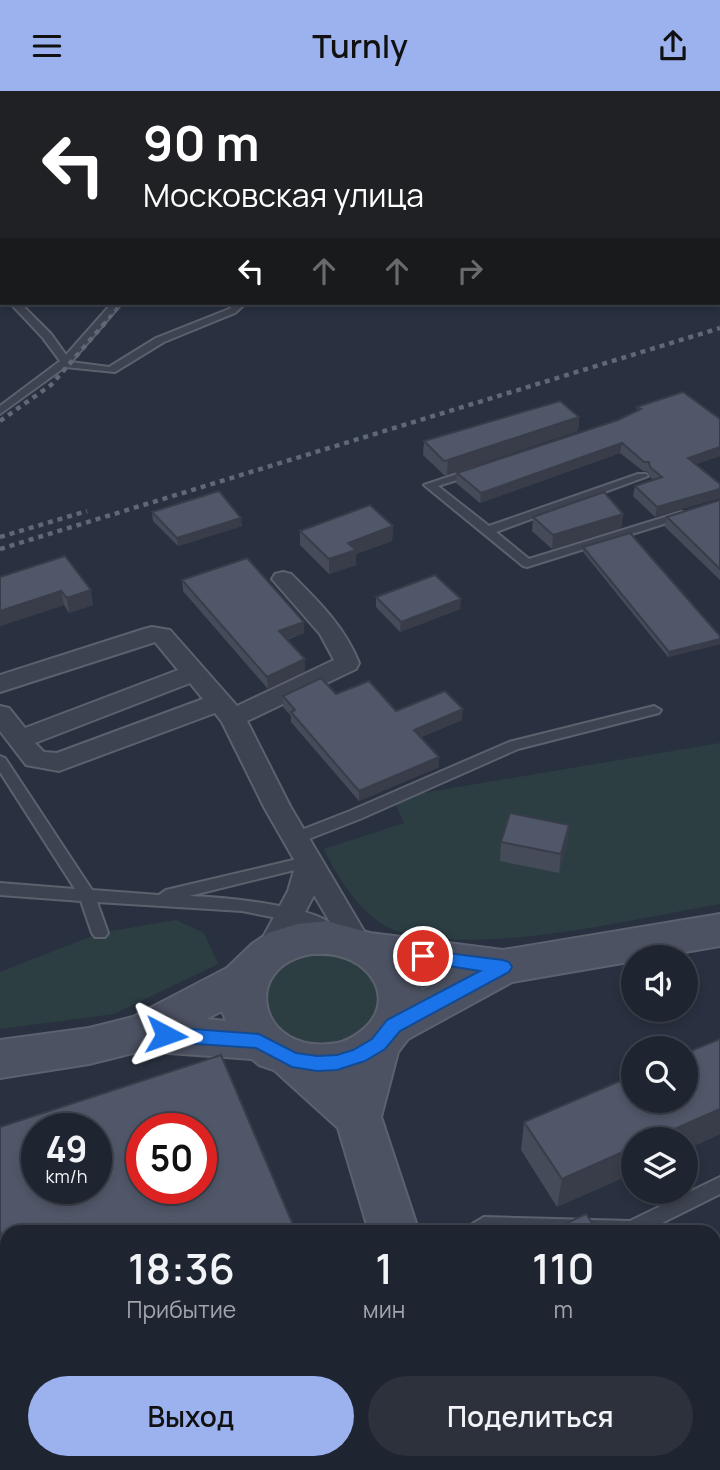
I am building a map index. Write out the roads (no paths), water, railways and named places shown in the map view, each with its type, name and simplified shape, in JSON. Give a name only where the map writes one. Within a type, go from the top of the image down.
[{"type":"main road","points":[[142,1033],[269,948],[311,937],[331,937],[363,946],[503,967],[720,930]]},
{"type":"main road","points":[[358,1117],[386,1035],[401,1006],[401,991],[393,971],[363,946]]},
{"type":"main road","points":[[269,948],[243,990],[242,1006],[247,1025],[358,1117],[392,1225]]},
{"type":"main road","points":[[0,1059],[142,1033],[276,1050],[317,1064],[337,1062],[359,1056],[386,1035],[503,967]]},
{"type":"street","points":[[0,714],[30,756],[40,762],[60,762],[226,710],[347,663],[341,645],[284,579]]},
{"type":"street","points":[[0,684],[158,633],[226,710],[277,807],[363,946]]},
{"type":"street","points":[[20,739],[195,672]]},
{"type":"street","points":[[269,948],[302,891],[303,849]]},
{"type":"lane","points":[[17,305],[47,336],[68,365],[111,370],[160,340],[232,311],[239,305]]},
{"type":"lane","points":[[0,411],[66,362],[115,305]]},
{"type":"lane","points":[[482,468],[430,485],[527,563],[694,511]]},
{"type":"lane","points":[[487,531],[642,476]]},
{"type":"lane","points":[[151,900],[303,849],[355,815],[514,745],[654,710]]},
{"type":"lane","points":[[0,761],[87,895],[100,933]]},
{"type":"lane","points":[[0,889],[151,900],[225,902],[269,948]]},
{"type":"lane","points":[[640,1225],[720,1185]]},
{"type":"railway","points":[[103,325],[120,305]]},
{"type":"railway","points":[[0,421],[51,385],[105,323]]},
{"type":"railway","points":[[0,549],[720,328]]},
{"type":"railway","points":[[0,537],[87,511]]}]
